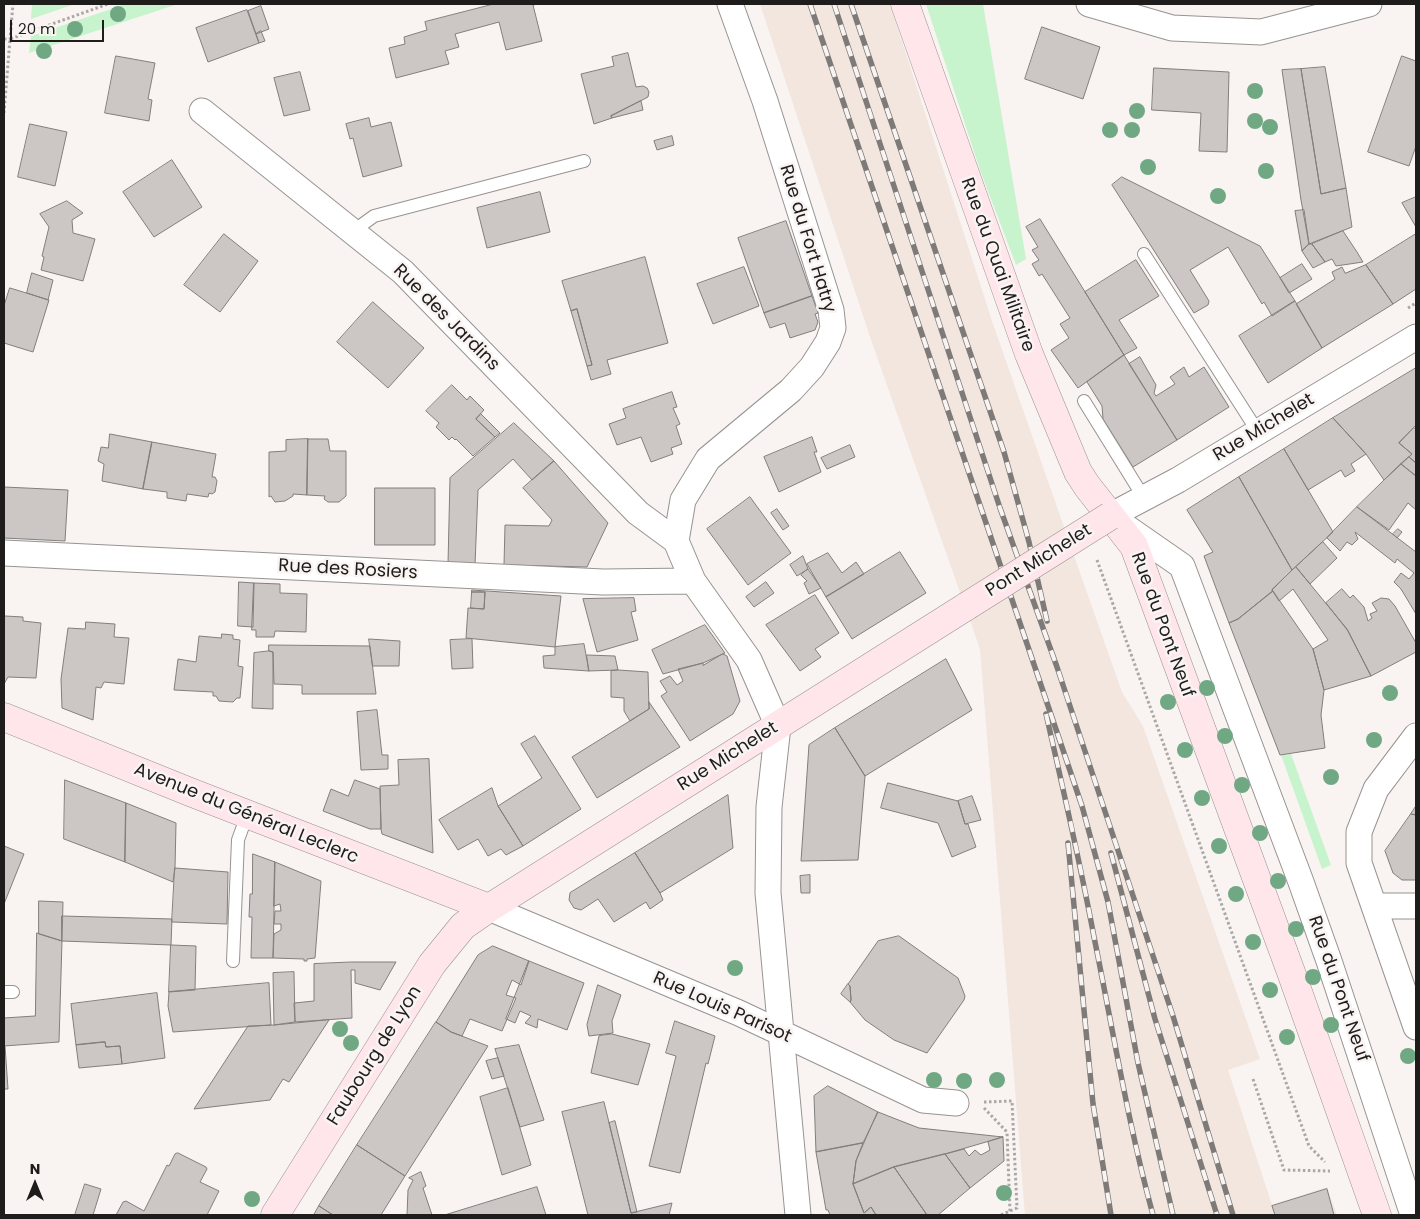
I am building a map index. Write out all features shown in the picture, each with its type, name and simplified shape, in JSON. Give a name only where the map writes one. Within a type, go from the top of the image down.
[{"type":"street","name":"Rue du Fort Hatry","points":[[676,541],[683,500],[708,459],[791,390],[822,354],[833,328],[831,310],[768,110],[730,4]]},
{"type":"street","name":"Rue du Quai Militaire","points":[[905,4],[1029,354],[1078,472],[1110,516]]},
{"type":"street","points":[[1089,4],[1172,28],[1261,32],[1365,4]]},
{"type":"street","name":"Rue des Jardins","points":[[202,111],[403,272],[638,513],[676,541]]},
{"type":"street","name":"Rue Michelet","points":[[1110,516],[1178,480],[1416,337]]},
{"type":"street","name":"Pont Michelet","points":[[967,606],[1110,516]]},
{"type":"street","name":"Rue du Pont Neuf","points":[[1110,516],[1134,546],[1291,972],[1377,1215]]},
{"type":"street","name":"Rue du Pont Neuf","points":[[1110,516],[1182,566],[1304,890],[1413,1215]]},
{"type":"street","points":[[676,541],[693,581],[749,660],[778,726],[769,807],[768,893],[798,1215]]},
{"type":"street","name":"Rue des Rosiers","points":[[4,553],[603,582],[693,581]]},
{"type":"street","name":"Rue Michelet","points":[[489,908],[967,606]]},
{"type":"street","name":"Avenue du Général Leclerc","points":[[4,718],[489,908]]},
{"type":"street","points":[[1416,736],[1376,789],[1359,832],[1359,863],[1416,1028]]},
{"type":"street","points":[[1375,906],[1416,906]]},
{"type":"street","name":"Rue Louis Parisot","points":[[489,908],[739,1013],[923,1100],[968,1102]]},
{"type":"street","name":"Faubourg de Lyon","points":[[275,1215],[432,964],[463,926],[489,908]]},
{"type":"lane","points":[[352,232],[374,216],[584,161]]},
{"type":"lane","points":[[1144,254],[1258,432]]},
{"type":"lane","points":[[1084,401],[1144,498]]},
{"type":"lane","points":[[233,961],[238,840],[248,815]]},
{"type":"path","points":[[4,113],[14,4]]},
{"type":"path","points":[[4,39],[10,39],[108,4]]},
{"type":"path","points":[[1086,531],[1309,1146],[1333,1172],[1284,1170],[1253,1079]]},
{"type":"path","points":[[1001,1215],[1017,1208],[1012,1101]]},
{"type":"path","points":[[968,1102],[1007,1132],[1010,1212]]},
{"type":"shaded area","points":[[760,4],[890,4],[992,321],[1085,587],[1122,692],[1143,726],[1260,1059],[1228,1070],[1272,1205],[1327,1187],[1337,1215],[1025,1215],[980,649],[871,340]]},
{"type":"green space","points":[[32,4],[75,4],[31,19]]},
{"type":"green space","points":[[126,4],[178,4],[29,53],[31,36]]},
{"type":"green space","points":[[926,4],[983,4],[1026,259],[1016,265],[980,170]]},
{"type":"green space","points":[[1291,754],[1331,865],[1322,869],[1281,755]]},
{"type":"building","points":[[494,4],[538,4],[533,5],[542,41],[506,50],[499,22],[455,34],[459,47],[445,51],[449,64],[396,78],[389,48],[405,44],[404,37],[427,30],[425,22]]},
{"type":"building","points":[[261,6],[269,29],[256,34],[248,11]]},
{"type":"building","points":[[247,10],[259,43],[208,62],[196,28]]},
{"type":"building","points":[[1042,27],[1100,47],[1083,99],[1025,79]]},
{"type":"building","points":[[261,31],[265,41],[259,43],[256,34]]},
{"type":"building","points":[[628,53],[636,87],[643,86],[647,88],[649,92],[648,97],[611,116],[612,118],[594,124],[581,74],[614,66],[612,57]]},
{"type":"building","points":[[116,56],[155,63],[148,99],[152,100],[149,121],[105,113]]},
{"type":"building","points":[[1402,56],[1416,61],[1416,146],[1409,166],[1368,152]]},
{"type":"building","points":[[1325,67],[1346,188],[1321,194],[1301,69]]},
{"type":"building","points":[[1154,68],[1229,72],[1227,152],[1199,151],[1201,113],[1152,110]]},
{"type":"building","points":[[1301,69],[1321,194],[1346,188],[1352,227],[1309,244],[1282,70]]},
{"type":"building","points":[[300,72],[310,110],[284,116],[274,78]]},
{"type":"building","points":[[641,101],[643,110],[612,118],[611,116]]},
{"type":"building","points":[[369,118],[371,127],[391,122],[402,166],[363,177],[353,138],[350,139],[346,124]]},
{"type":"building","points":[[30,124],[67,132],[55,186],[18,177]]},
{"type":"building","points":[[672,136],[674,145],[657,150],[654,141]]},
{"type":"building","points":[[172,160],[202,207],[154,237],[123,192]]},
{"type":"building","points":[[1122,177],[1260,246],[1295,301],[1272,316],[1264,302],[1262,304],[1228,247],[1190,270],[1209,301],[1208,305],[1194,313],[1112,185]]},
{"type":"building","points":[[540,192],[550,232],[487,248],[477,208]]},
{"type":"building","points":[[1416,197],[1416,227],[1402,203]]},
{"type":"building","points":[[67,201],[83,213],[72,220],[73,233],[95,239],[83,281],[41,270],[44,257],[42,256],[49,227],[40,214]]},
{"type":"building","points":[[1304,210],[1309,244],[1302,251],[1295,211]]},
{"type":"building","points":[[1040,219],[1124,355],[1078,388],[1051,350],[1069,338],[1060,324],[1070,318],[1042,274],[1039,276],[1032,264],[1039,260],[1032,250],[1038,247],[1026,227]]},
{"type":"building","points":[[786,221],[812,296],[764,313],[738,238]]},
{"type":"building","points":[[1343,231],[1363,262],[1336,266],[1332,259],[1325,262],[1312,244]]},
{"type":"building","points":[[224,234],[258,261],[220,312],[184,285]]},
{"type":"building","points":[[1416,234],[1416,289],[1393,304],[1366,265]]},
{"type":"building","points":[[1309,244],[1312,244],[1325,262],[1313,268],[1302,251]]},
{"type":"building","points":[[645,257],[668,343],[607,360],[611,374],[591,380],[587,366],[592,365],[577,309],[571,311],[562,281]]},
{"type":"building","points":[[1136,260],[1159,296],[1119,320],[1137,348],[1124,355],[1085,292]]},
{"type":"building","points":[[1302,264],[1312,279],[1289,293],[1280,278]]},
{"type":"building","points":[[1366,265],[1393,304],[1322,348],[1296,304],[1335,279],[1332,272],[1342,267],[1345,273]]},
{"type":"building","points":[[744,267],[759,306],[713,324],[697,284]]},
{"type":"building","points":[[32,273],[53,280],[48,300],[27,293]]},
{"type":"building","points":[[10,288],[49,300],[33,352],[4,343],[4,306]]},
{"type":"building","points":[[812,296],[818,313],[815,314],[818,322],[815,330],[790,338],[785,323],[770,328],[764,313]]},
{"type":"building","points":[[1295,301],[1322,348],[1268,383],[1239,336]]},
{"type":"building","points":[[373,302],[424,348],[388,388],[337,342]]},
{"type":"building","points":[[577,309],[592,365],[587,366],[571,311]]},
{"type":"building","points":[[1124,355],[1177,440],[1133,467],[1103,419],[1102,406],[1087,382]]},
{"type":"building","points":[[1140,357],[1156,385],[1154,393],[1156,396],[1175,384],[1170,377],[1184,367],[1189,377],[1204,367],[1229,407],[1177,440],[1129,364]]},
{"type":"building","points":[[1416,368],[1416,425],[1399,443],[1412,454],[1384,480],[1366,454],[1333,418]]},
{"type":"building","points":[[452,385],[467,400],[470,396],[484,410],[476,419],[495,437],[473,456],[456,439],[452,437],[449,440],[436,427],[439,423],[426,411]]},
{"type":"building","points":[[672,392],[677,407],[673,408],[680,424],[676,426],[682,444],[671,448],[673,454],[651,462],[641,437],[617,445],[609,424],[626,418],[623,409]]},
{"type":"building","points":[[481,414],[500,433],[495,437],[476,419]]},
{"type":"building","points":[[1333,418],[1366,454],[1351,464],[1355,471],[1345,477],[1341,470],[1308,490],[1284,449]]},
{"type":"building","points":[[514,423],[554,461],[532,480],[513,459],[478,490],[475,565],[448,564],[450,478]]},
{"type":"building","points":[[1414,428],[1416,429],[1416,463],[1409,457],[1412,454],[1399,443]]},
{"type":"building","points":[[110,434],[152,442],[143,489],[102,481],[104,464],[98,461],[101,447],[108,448]]},
{"type":"building","points":[[812,437],[817,452],[814,452],[821,472],[779,492],[764,457]]},
{"type":"building","points":[[308,439],[307,495],[293,494],[293,496],[285,501],[275,502],[271,496],[269,497],[269,452],[286,451],[286,440]]},
{"type":"building","points":[[308,439],[328,439],[330,451],[346,451],[346,496],[339,502],[328,502],[324,499],[325,496],[307,495]]},
{"type":"building","points":[[152,442],[216,454],[212,477],[215,477],[217,481],[215,492],[209,493],[208,497],[187,494],[186,501],[167,498],[167,492],[143,489]]},
{"type":"building","points":[[850,445],[855,457],[827,469],[821,458]]},
{"type":"building","points":[[1284,449],[1333,532],[1292,570],[1239,477]]},
{"type":"building","points":[[1409,457],[1416,463],[1416,476],[1401,464]]},
{"type":"building","points":[[554,461],[608,523],[587,567],[504,565],[505,525],[549,526],[552,520],[523,488]]},
{"type":"building","points":[[1401,464],[1416,476],[1416,510],[1408,503],[1389,530],[1357,507]]},
{"type":"building","points":[[1239,477],[1292,570],[1273,591],[1238,619],[1229,623],[1204,556],[1213,552],[1187,510]]},
{"type":"building","points":[[4,487],[68,490],[65,541],[4,538]]},
{"type":"building","points":[[375,488],[435,488],[435,545],[375,545]]},
{"type":"building","points":[[750,497],[791,553],[748,585],[707,529]]},
{"type":"building","points":[[1357,507],[1416,552],[1416,614],[1401,589],[1394,582],[1401,573],[1409,579],[1414,573],[1397,559],[1395,563],[1355,532],[1358,539],[1352,545],[1347,542],[1340,551],[1327,538]]},
{"type":"building","points":[[777,509],[789,526],[783,530],[771,513]]},
{"type":"building","points":[[1398,529],[1402,532],[1397,538],[1393,534]]},
{"type":"building","points":[[1323,542],[1337,558],[1310,584],[1296,567]]},
{"type":"building","points":[[900,552],[926,593],[852,639],[826,597]]},
{"type":"building","points":[[828,553],[842,573],[856,562],[864,574],[826,597],[807,564]]},
{"type":"building","points":[[803,556],[808,569],[797,576],[790,565]]},
{"type":"building","points":[[1296,567],[1347,629],[1371,676],[1324,690],[1313,649],[1328,640],[1293,589],[1279,601],[1272,590]]},
{"type":"building","points":[[808,569],[821,588],[809,594],[804,583],[807,581],[801,575]]},
{"type":"building","points":[[239,582],[254,583],[253,627],[238,626]]},
{"type":"building","points":[[766,582],[774,593],[754,607],[746,597]]},
{"type":"building","points":[[254,583],[280,584],[280,593],[307,594],[306,632],[275,631],[274,637],[256,637],[256,630],[252,630]]},
{"type":"building","points":[[1342,589],[1350,598],[1353,595],[1364,607],[1368,621],[1372,618],[1370,614],[1377,611],[1372,603],[1381,598],[1389,599],[1416,643],[1416,652],[1371,676],[1348,631],[1326,603]]},
{"type":"building","points":[[472,590],[561,596],[555,647],[466,638],[468,608],[484,609],[485,592],[472,592]]},
{"type":"building","points":[[1273,591],[1313,649],[1324,690],[1321,715],[1325,748],[1280,755],[1229,623],[1238,619]]},
{"type":"building","points":[[472,592],[485,592],[484,609],[471,608]]},
{"type":"building","points":[[815,595],[839,633],[815,649],[821,657],[800,671],[766,625]]},
{"type":"building","points":[[634,598],[636,611],[631,612],[638,640],[597,652],[583,599]]},
{"type":"building","points":[[5,616],[23,617],[23,621],[41,623],[36,678],[8,677],[4,684]]},
{"type":"building","points":[[86,622],[115,624],[114,637],[129,638],[124,684],[104,682],[101,688],[96,687],[93,720],[62,708],[61,679],[68,628],[85,629]]},
{"type":"building","points":[[705,625],[725,653],[703,663],[663,674],[652,650]]},
{"type":"building","points":[[222,634],[233,635],[233,639],[240,640],[238,666],[243,667],[240,698],[233,702],[219,701],[216,696],[213,696],[213,692],[174,690],[178,659],[196,662],[199,636],[221,638]]},
{"type":"building","points":[[369,639],[400,641],[399,666],[373,666]]},
{"type":"building","points":[[472,639],[473,668],[452,669],[450,640]]},
{"type":"building","points":[[584,644],[589,671],[544,668],[543,656],[555,655],[555,647]]},
{"type":"building","points":[[269,645],[370,646],[376,694],[302,694],[302,685],[274,684],[273,652],[269,651]]},
{"type":"building","points":[[273,652],[273,709],[252,708],[254,653]]},
{"type":"building","points":[[723,654],[727,656],[740,701],[733,714],[690,741],[661,696],[667,692],[660,681],[670,676],[677,685],[683,681],[678,669],[703,663],[703,665]]},
{"type":"building","points":[[587,655],[615,656],[618,670],[589,671]]},
{"type":"building","points":[[946,659],[972,710],[865,776],[835,728]]},
{"type":"building","points":[[611,671],[648,672],[649,709],[630,721],[624,711],[624,698],[611,697]]},
{"type":"building","points":[[649,702],[680,747],[597,798],[572,757],[649,709]]},
{"type":"building","points":[[377,710],[382,755],[388,755],[388,769],[361,770],[357,712]]},
{"type":"building","points":[[835,728],[865,776],[858,860],[801,861],[809,745]]},
{"type":"building","points":[[535,736],[581,809],[523,846],[498,806],[542,778],[521,744]]},
{"type":"building","points":[[429,759],[433,853],[382,834],[381,829],[380,786],[399,785],[398,760]]},
{"type":"building","points":[[65,780],[126,803],[125,862],[64,839]]},
{"type":"building","points":[[355,780],[380,789],[381,829],[370,829],[323,811],[331,789],[348,796]]},
{"type":"building","points":[[888,783],[958,801],[965,824],[968,824],[976,847],[952,857],[938,823],[881,808]]},
{"type":"building","points":[[492,788],[498,806],[523,846],[506,855],[501,849],[488,856],[478,839],[458,850],[439,820]]},
{"type":"building","points":[[728,795],[733,848],[660,893],[635,853]]},
{"type":"building","points":[[972,796],[981,820],[965,824],[958,801]]},
{"type":"building","points":[[126,803],[176,823],[173,882],[125,862]]},
{"type":"building","points":[[1416,806],[1416,815],[1411,814]]},
{"type":"building","points":[[1411,814],[1416,815],[1416,880],[1402,880],[1393,873],[1385,851]]},
{"type":"building","points":[[4,846],[24,854],[4,904]]},
{"type":"building","points":[[635,853],[663,900],[650,909],[646,902],[614,922],[598,899],[581,910],[574,908],[569,900],[570,893]]},
{"type":"building","points":[[253,854],[275,862],[273,958],[251,958],[252,917],[249,917],[250,894],[252,894]]},
{"type":"building","points":[[275,862],[321,881],[315,958],[307,959],[307,961],[304,961],[304,959],[273,958],[274,934],[281,930],[281,924],[274,924],[275,911],[281,911],[280,904],[274,906]]},
{"type":"building","points":[[175,868],[228,872],[227,924],[172,922]]},
{"type":"building","points":[[810,875],[810,893],[801,893],[800,876]]},
{"type":"building","points":[[39,901],[63,902],[62,941],[39,934]]},
{"type":"building","points":[[62,916],[172,919],[171,945],[62,941]]},
{"type":"building","points":[[37,933],[62,941],[59,1042],[4,1046],[4,1018],[35,1016]]},
{"type":"building","points":[[899,936],[958,978],[965,996],[927,1053],[894,1040],[865,1020],[850,1002],[850,986],[848,984],[878,941]]},
{"type":"building","points":[[171,945],[196,946],[195,990],[169,992]]},
{"type":"building","points":[[493,946],[529,961],[521,985],[512,980],[506,995],[516,998],[502,1031],[470,1019],[462,1036],[451,1032],[436,1022],[478,955]]},
{"type":"building","points":[[529,961],[584,983],[567,1030],[538,1019],[537,1028],[525,1023],[531,1016],[520,1011],[515,1023],[506,1019]]},
{"type":"building","points":[[396,962],[380,990],[355,983],[355,970],[351,970],[352,1018],[295,1022],[294,1003],[314,1001],[314,964]]},
{"type":"building","points":[[294,972],[295,1022],[274,1025],[273,973]]},
{"type":"building","points":[[269,983],[271,1025],[173,1032],[168,1006],[169,992]]},
{"type":"building","points":[[848,984],[850,986],[850,1002],[841,994]]},
{"type":"building","points":[[598,985],[621,995],[612,1021],[613,1033],[589,1036],[587,1025]]},
{"type":"building","points":[[157,993],[165,1058],[122,1064],[120,1046],[106,1047],[105,1042],[76,1045],[71,1004]]},
{"type":"building","points":[[329,1020],[289,1082],[283,1079],[270,1100],[194,1109],[248,1026]]},
{"type":"building","points":[[675,1021],[715,1036],[708,1064],[706,1063],[680,1173],[649,1166],[676,1056],[666,1053]]},
{"type":"building","points":[[436,1022],[451,1032],[488,1046],[405,1176],[357,1145]]},
{"type":"building","points":[[612,1034],[650,1044],[638,1085],[591,1073],[599,1036]]},
{"type":"building","points":[[105,1042],[106,1047],[120,1046],[122,1064],[79,1068],[76,1045]]},
{"type":"building","points":[[519,1045],[544,1120],[520,1127],[495,1049]]},
{"type":"building","points":[[5,1046],[8,1089],[4,1089]]},
{"type":"building","points":[[498,1058],[504,1076],[492,1079],[486,1061]]},
{"type":"building","points":[[828,1086],[878,1112],[863,1143],[816,1152],[814,1096]]},
{"type":"building","points":[[508,1088],[531,1165],[502,1175],[480,1097]]},
{"type":"building","points":[[604,1102],[631,1213],[672,1203],[669,1215],[588,1215],[562,1112]]},
{"type":"building","points":[[878,1112],[919,1128],[1003,1137],[894,1167],[853,1184],[856,1161]]},
{"type":"building","points":[[615,1121],[637,1212],[631,1213],[609,1123]]},
{"type":"building","points":[[1003,1137],[1004,1161],[970,1188],[945,1154],[964,1149],[969,1156],[975,1150],[981,1155],[990,1150],[988,1142]]},
{"type":"building","points":[[863,1143],[856,1161],[853,1184],[864,1213],[871,1207],[876,1215],[830,1215],[828,1210],[826,1210],[816,1152]]},
{"type":"building","points":[[357,1145],[405,1176],[381,1215],[333,1215],[319,1206]]},
{"type":"building","points":[[178,1153],[206,1167],[207,1169],[200,1182],[219,1191],[207,1215],[116,1215],[123,1202],[126,1201],[144,1211],[167,1165],[169,1166],[175,1154]]},
{"type":"building","points":[[945,1154],[970,1188],[938,1215],[927,1215],[894,1167]]},
{"type":"building","points":[[894,1167],[927,1215],[876,1215],[871,1207],[864,1213],[853,1184]]},
{"type":"building","points":[[421,1172],[426,1186],[423,1188],[432,1215],[407,1215],[408,1190],[413,1180],[409,1178]]},
{"type":"building","points":[[85,1184],[101,1189],[93,1215],[75,1215]]},
{"type":"building","points":[[537,1187],[546,1215],[445,1215]]},
{"type":"building","points":[[1327,1189],[1334,1215],[1275,1215],[1272,1206]]},
{"type":"building","points":[[319,1206],[333,1215],[314,1215]]},
{"type":"railway","points":[[810,4],[1082,806],[1108,902],[1138,1063],[1173,1215]]},
{"type":"railway","points":[[834,4],[1000,508],[1057,667],[1173,1016],[1233,1215]]},
{"type":"railway","points":[[851,4],[1004,452],[1029,542],[1047,621]]},
{"type":"railway","points":[[1046,714],[1083,881],[1128,1112],[1153,1215]]},
{"type":"railway","points":[[1068,843],[1093,1104],[1111,1215]]},
{"type":"railway","points":[[1111,853],[1155,1019],[1217,1215]]}]
